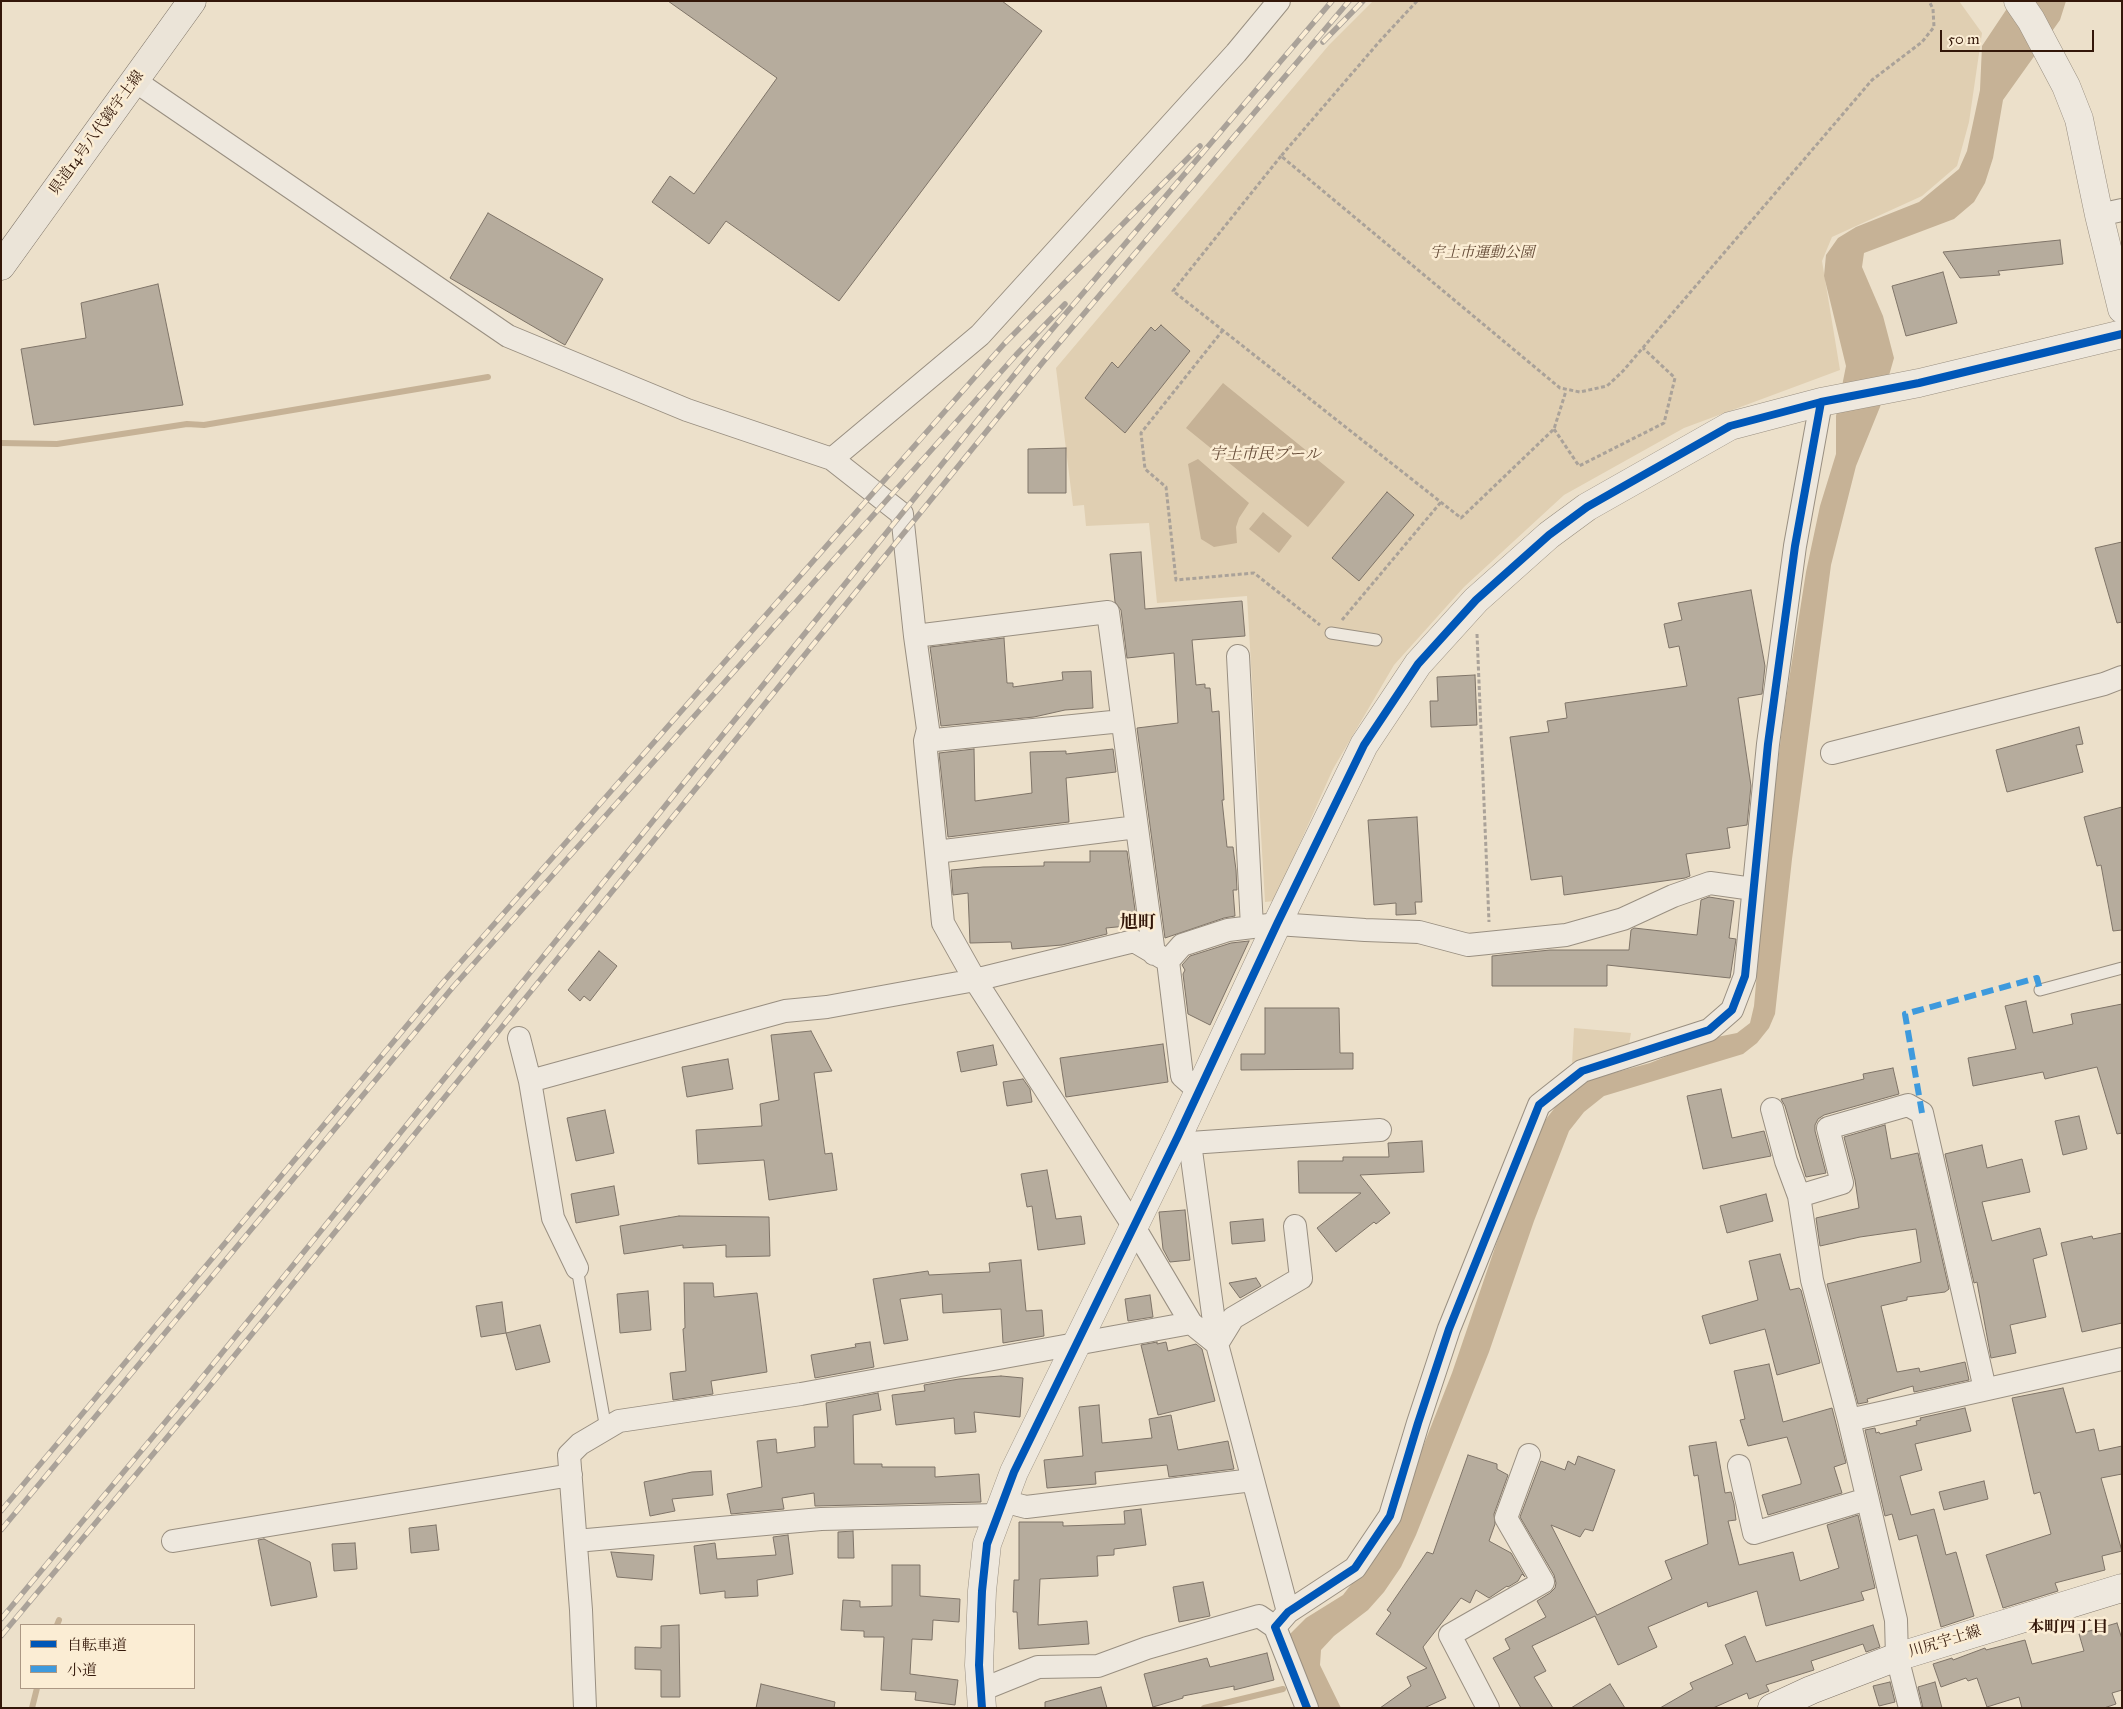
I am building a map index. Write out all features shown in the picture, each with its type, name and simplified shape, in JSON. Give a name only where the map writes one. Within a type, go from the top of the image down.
[{"type":"main road","name":"県道14号八代鏡宇土線","points":[[1,266],[192,1]]},
{"type":"street","points":[[832,458],[980,335],[1230,60],[1279,1]]},
{"type":"street","points":[[2018,1],[2031,20],[2066,86],[2079,119],[2110,213],[2122,309]]},
{"type":"street","points":[[135,81],[508,336],[687,410],[832,458],[902,514],[915,636],[928,729],[925,740],[943,923],[975,980],[1134,1227],[1191,1323],[1217,1344]]},
{"type":"street","points":[[1833,400],[1793,556],[1768,744],[1745,976],[1732,1010],[1709,1030],[1582,1071],[1539,1105],[1449,1329],[1418,1422],[1390,1516],[1355,1568],[1281,1620],[1259,1616],[1147,1648],[1098,1666],[1038,1667],[982,1699],[978,1665],[982,1591],[988,1544],[1014,1472],[1075,1344],[1134,1227],[1184,1140],[1199,1091],[1264,925],[1364,745],[1418,664],[1476,600],[1549,535],[1587,507],[1730,426],[1833,400],[1919,383],[2122,334]]},
{"type":"street","points":[[915,636],[1108,612],[1137,827],[1182,1076],[1199,1091]]},
{"type":"street","points":[[1238,656],[1264,925]]},
{"type":"street","points":[[1832,753],[2104,684],[2122,677]]},
{"type":"street","points":[[925,740],[1122,721]]},
{"type":"street","points":[[936,852],[1137,827]]},
{"type":"street","points":[[1161,957],[1182,945],[1228,930],[1264,925],[1420,932],[1468,946],[1576,932],[1622,920],[1673,896],[1710,883],[1753,889]]},
{"type":"street","points":[[530,1081],[786,1011],[827,1008],[975,980],[1134,941],[1161,957]]},
{"type":"street","points":[[519,1038],[530,1081],[553,1218],[577,1268]]},
{"type":"street","points":[[1799,1196],[1842,1183],[1828,1128],[1908,1105],[1922,1113],[1984,1389]]},
{"type":"street","points":[[1772,1109],[1786,1161],[1799,1196],[1812,1280],[1849,1420],[1896,1620],[1897,1656],[1910,1708]]},
{"type":"street","points":[[1184,1140],[1380,1130]]},
{"type":"street","points":[[1184,1140],[1217,1344],[1253,1480],[1281,1620],[1307,1708]]},
{"type":"street","points":[[1217,1344],[1233,1318],[1301,1278],[1295,1226]]},
{"type":"street","points":[[585,1708],[581,1610],[569,1455],[580,1444],[619,1421],[801,1394],[1191,1323]]},
{"type":"street","points":[[1849,1420],[2122,1359]]},
{"type":"street","points":[[1488,1708],[1450,1635],[1543,1582],[1506,1518],[1529,1456]]},
{"type":"street","points":[[1739,1466],[1754,1533],[1867,1499]]},
{"type":"street","points":[[173,1541],[571,1475]]},
{"type":"street","points":[[576,1542],[821,1519],[1026,1507],[1253,1480]]},
{"type":"street","name":"川尻宇土線","points":[[1772,1708],[1811,1690],[1897,1656],[2122,1588]]},
{"type":"lane","points":[[1331,633],[1376,640]]},
{"type":"lane","points":[[2040,990],[2122,968]]},
{"type":"lane","points":[[577,1268],[606,1429]]},
{"type":"path","points":[[1417,1],[1379,42],[1281,156],[1173,291],[1461,518],[1554,429],[1566,391]]},
{"type":"path","points":[[1281,156],[1560,388],[1566,391],[1580,392],[1607,386],[1643,348],[1872,80],[1922,42],[1934,26],[1933,9],[1928,1]]},
{"type":"path","points":[[1223,330],[1141,432],[1145,469],[1166,487],[1176,580],[1254,573],[1331,633],[1441,502]]},
{"type":"path","points":[[1554,429],[1579,466],[1664,423],[1675,378],[1643,348]]},
{"type":"path","points":[[1476,600],[1490,943]]},
{"type":"green space","name":"宇土市運動公園","points":[[1373,1],[1959,1],[1982,33],[1969,122],[1957,166],[1922,196],[1832,237],[1822,261],[1840,370],[1684,428],[1564,495],[1464,587],[1394,665],[1333,769],[1274,901],[1265,902],[1247,596],[1157,603],[1149,523],[1086,526],[1084,505],[1073,506],[1056,368],[1329,45]]},
{"type":"green space","points":[[1574,1028],[1631,1033],[1627,1056],[1582,1071],[1572,1064]]},
{"type":"water","points":[[2012,1],[2066,1],[2060,20],[2003,100],[1993,158],[1985,183],[1974,202],[1954,219],[1864,253],[1862,267],[1883,316],[1894,358],[1880,407],[1856,466],[1831,565],[1792,859],[1775,1014],[1769,1028],[1757,1043],[1743,1054],[1604,1096],[1584,1112],[1569,1131],[1534,1221],[1489,1352],[1416,1535],[1401,1567],[1384,1592],[1368,1610],[1334,1636],[1321,1650],[1320,1665],[1341,1708],[1313,1708],[1290,1634],[1306,1618],[1343,1595],[1369,1561],[1417,1462],[1452,1373],[1525,1160],[1540,1127],[1566,1093],[1584,1081],[1650,1063],[1712,1038],[1737,1033],[1750,1023],[1754,1006],[1770,828],[1784,712],[1806,572],[1820,506],[1836,454],[1836,416],[1846,366],[1824,276],[1826,255],[1838,238],[1856,227],[1919,202],[1959,169],[1967,151],[1980,90],[1982,46]]},
{"type":"water","name":"宇土市民プール","points":[[1223,383],[1345,482],[1308,527],[1186,428]]},
{"type":"water","points":[[1198,459],[1249,503],[1239,518],[1236,527],[1237,543],[1214,547],[1201,539],[1188,464]]},
{"type":"water","points":[[1263,512],[1292,536],[1279,553],[1249,529]]},
{"type":"building","points":[[668,1],[1002,1],[1042,31],[839,301],[726,221],[709,244],[652,202],[670,176],[694,194],[777,78]]},
{"type":"building","points":[[488,213],[603,279],[565,345],[450,278]]},
{"type":"building","points":[[2060,240],[2063,264],[1998,271],[2000,275],[1960,278],[1943,252]]},
{"type":"building","points":[[1943,272],[1957,323],[1906,336],[1892,286]]},
{"type":"building","points":[[158,284],[183,405],[34,425],[21,349],[86,338],[81,303]]},
{"type":"building","points":[[1161,325],[1190,351],[1125,433],[1085,398],[1112,362],[1118,368],[1151,327],[1155,331]]},
{"type":"building","points":[[1066,448],[1066,493],[1028,493],[1028,449]]},
{"type":"building","points":[[1387,492],[1414,515],[1359,581],[1332,558]]},
{"type":"building","points":[[2122,542],[2122,622],[2117,623],[2095,548]]},
{"type":"building","points":[[1141,552],[1145,609],[1242,601],[1245,636],[1192,640],[1196,685],[1205,684],[1205,688],[1210,688],[1212,712],[1219,711],[1224,800],[1222,800],[1227,847],[1233,847],[1236,870],[1237,890],[1233,890],[1235,916],[1165,938],[1137,728],[1178,723],[1174,653],[1127,658],[1121,610],[1115,602],[1110,554]]},
{"type":"building","points":[[1751,590],[1765,666],[1762,694],[1738,698],[1751,786],[1747,825],[1727,828],[1730,848],[1686,854],[1690,876],[1685,878],[1564,895],[1562,876],[1531,880],[1510,737],[1549,732],[1547,721],[1567,718],[1565,703],[1687,686],[1679,646],[1669,648],[1664,624],[1682,620],[1678,603]]},
{"type":"building","points":[[1004,638],[1007,683],[1013,683],[1013,687],[1063,680],[1062,672],[1091,671],[1093,708],[1065,710],[1034,717],[941,726],[930,647]]},
{"type":"building","points":[[1475,675],[1477,725],[1431,727],[1430,701],[1438,701],[1437,677]]},
{"type":"building","points":[[2079,727],[2083,744],[2076,745],[2083,772],[2007,792],[1996,750]]},
{"type":"building","points":[[974,749],[975,801],[1032,793],[1030,752],[1066,751],[1066,754],[1113,749],[1116,772],[1066,778],[1069,822],[948,837],[939,753]]},
{"type":"building","points":[[2122,807],[2122,930],[2113,931],[2101,865],[2097,866],[2084,817]]},
{"type":"building","points":[[1417,817],[1422,902],[1415,902],[1416,914],[1396,915],[1396,903],[1374,905],[1368,820]]},
{"type":"building","points":[[1090,851],[1127,851],[1137,925],[1106,928],[1107,934],[1062,945],[1012,949],[1011,942],[970,943],[968,893],[953,895],[951,870],[983,867],[1044,866],[1044,862],[1090,862]]},
{"type":"building","points":[[1709,897],[1734,901],[1729,938],[1736,939],[1730,978],[1607,965],[1607,986],[1492,986],[1492,956],[1550,950],[1629,950],[1631,930],[1634,928],[1697,935],[1701,900]]},
{"type":"building","points":[[1249,941],[1210,1025],[1188,1014],[1183,974],[1185,970],[1182,965],[1190,956],[1231,943]]},
{"type":"building","points":[[599,951],[617,966],[590,1001],[584,996],[580,1001],[568,990]]},
{"type":"building","points":[[2026,1001],[2033,1033],[2073,1024],[2071,1014],[2122,1004],[2122,1133],[2117,1134],[2097,1067],[2045,1079],[2043,1072],[1973,1086],[1968,1058],[2016,1049],[2005,1006]]},
{"type":"building","points":[[1265,1008],[1339,1008],[1340,1053],[1353,1053],[1353,1069],[1241,1070],[1241,1054],[1265,1054]]},
{"type":"building","points":[[811,1031],[832,1071],[814,1073],[825,1154],[832,1153],[837,1190],[769,1200],[764,1160],[698,1164],[696,1130],[762,1126],[760,1104],[779,1100],[771,1035]]},
{"type":"building","points":[[1163,1044],[1168,1082],[1066,1097],[1060,1058]]},
{"type":"building","points":[[993,1045],[997,1065],[961,1072],[957,1052]]},
{"type":"building","points":[[728,1059],[733,1089],[687,1097],[682,1067]]},
{"type":"building","points":[[1893,1068],[1899,1094],[1824,1115],[1818,1119],[1815,1131],[1826,1173],[1806,1177],[1785,1106],[1781,1099],[1864,1079],[1863,1074]]},
{"type":"building","points":[[1023,1079],[1030,1089],[1032,1102],[1007,1106],[1003,1082]]},
{"type":"building","points":[[1721,1089],[1732,1138],[1764,1131],[1771,1156],[1703,1169],[1687,1096]]},
{"type":"building","points":[[605,1110],[614,1153],[576,1161],[567,1118]]},
{"type":"building","points":[[2079,1116],[2087,1149],[2063,1155],[2055,1121]]},
{"type":"building","points":[[1885,1125],[1891,1159],[1918,1153],[1949,1289],[1945,1292],[1907,1297],[1907,1300],[1881,1306],[1897,1372],[1919,1368],[1920,1372],[1965,1362],[1969,1380],[1914,1392],[1913,1386],[1867,1399],[1868,1402],[1858,1404],[1827,1284],[1921,1262],[1916,1229],[1860,1237],[1820,1246],[1816,1218],[1859,1208],[1855,1180],[1844,1137]]},
{"type":"building","points":[[1422,1141],[1424,1172],[1360,1175],[1390,1213],[1376,1224],[1374,1222],[1336,1252],[1317,1228],[1361,1193],[1299,1193],[1298,1161],[1343,1161],[1343,1157],[1389,1157],[1388,1143]]},
{"type":"building","points":[[1982,1145],[1987,1168],[2022,1159],[2030,1192],[1982,1202],[1992,1241],[2040,1228],[2047,1255],[2033,1259],[2046,1317],[2010,1325],[2016,1353],[1991,1358],[1977,1282],[1974,1283],[1945,1154]]},
{"type":"building","points":[[1047,1170],[1056,1219],[1081,1216],[1085,1244],[1038,1250],[1032,1206],[1027,1207],[1021,1174]]},
{"type":"building","points":[[614,1186],[619,1215],[576,1223],[571,1194]]},
{"type":"building","points":[[1766,1194],[1773,1221],[1727,1233],[1720,1206]]},
{"type":"building","points":[[1185,1210],[1190,1260],[1170,1262],[1163,1249],[1159,1212]]},
{"type":"building","points":[[679,1216],[769,1217],[770,1256],[726,1257],[726,1245],[683,1248],[683,1245],[624,1254],[620,1226]]},
{"type":"building","points":[[1263,1219],[1265,1241],[1232,1244],[1230,1222]]},
{"type":"building","points":[[2122,1233],[2122,1323],[2082,1332],[2061,1243],[2092,1236],[2093,1239]]},
{"type":"building","points":[[1780,1254],[1790,1290],[1799,1288],[1801,1290],[1820,1363],[1777,1375],[1765,1329],[1710,1344],[1702,1316],[1758,1300],[1749,1261]]},
{"type":"building","points":[[1021,1260],[1026,1311],[1042,1310],[1044,1336],[1003,1343],[1001,1309],[943,1313],[942,1294],[900,1299],[908,1340],[884,1344],[873,1279],[928,1271],[929,1275],[990,1272],[989,1263]]},
{"type":"building","points":[[1256,1278],[1261,1286],[1240,1298],[1229,1283]]},
{"type":"building","points":[[684,1283],[713,1283],[714,1297],[757,1293],[767,1372],[711,1381],[713,1394],[673,1400],[670,1373],[686,1371],[683,1329],[685,1328]]},
{"type":"building","points":[[648,1291],[651,1330],[620,1333],[617,1294]]},
{"type":"building","points":[[1150,1295],[1153,1317],[1128,1321],[1125,1299]]},
{"type":"building","points":[[502,1302],[506,1333],[481,1337],[476,1306]]},
{"type":"building","points":[[540,1325],[550,1362],[516,1370],[506,1333]]},
{"type":"building","points":[[870,1342],[874,1367],[815,1378],[811,1355],[856,1347],[855,1344]]},
{"type":"building","points":[[1157,1342],[1157,1344],[1166,1342],[1168,1351],[1196,1344],[1202,1349],[1215,1401],[1158,1415],[1141,1345]]},
{"type":"building","points":[[1769,1364],[1783,1422],[1832,1408],[1846,1463],[1834,1467],[1842,1493],[1768,1515],[1762,1495],[1801,1484],[1801,1481],[1787,1437],[1748,1446],[1740,1420],[1745,1419],[1734,1371]]},
{"type":"building","points":[[1001,1376],[1023,1378],[1020,1417],[974,1412],[976,1432],[955,1434],[954,1418],[896,1425],[892,1395],[925,1391],[924,1385],[959,1379]]},
{"type":"building","points":[[2063,1388],[2076,1433],[2094,1429],[2099,1451],[2122,1446],[2122,1474],[2101,1478],[2122,1551],[2102,1556],[2105,1570],[2055,1583],[2058,1591],[2003,1608],[1986,1555],[2051,1534],[2040,1492],[2034,1494],[2012,1398]]},
{"type":"building","points":[[878,1393],[881,1410],[853,1415],[854,1464],[882,1464],[882,1467],[935,1467],[935,1477],[979,1474],[981,1502],[815,1506],[814,1493],[782,1498],[784,1509],[731,1514],[727,1494],[762,1487],[757,1441],[776,1439],[777,1453],[815,1447],[814,1427],[828,1427],[826,1403]]},
{"type":"building","points":[[1099,1405],[1102,1443],[1152,1438],[1149,1419],[1171,1415],[1178,1450],[1228,1441],[1234,1469],[1169,1477],[1167,1465],[1095,1472],[1096,1484],[1047,1488],[1044,1460],[1083,1456],[1079,1407]]},
{"type":"building","points":[[1965,1408],[1971,1431],[1915,1444],[1922,1470],[1900,1476],[1911,1515],[1934,1509],[1946,1555],[1956,1552],[1974,1616],[1941,1627],[1917,1535],[1899,1540],[1892,1514],[1885,1516],[1865,1430],[1875,1428],[1876,1433],[1879,1432],[1880,1434],[1917,1425],[1916,1421],[1921,1420],[1920,1418]]},
{"type":"building","points":[[1716,1442],[1725,1493],[1731,1492],[1734,1504],[1736,1520],[1728,1521],[1739,1565],[1793,1552],[1800,1581],[1839,1568],[1827,1525],[1858,1515],[1875,1588],[1861,1592],[1864,1600],[1766,1626],[1757,1591],[1708,1607],[1707,1602],[1648,1627],[1657,1647],[1618,1665],[1595,1616],[1532,1646],[1546,1671],[1534,1677],[1553,1708],[1521,1708],[1493,1658],[1510,1649],[1505,1639],[1546,1617],[1537,1601],[1555,1588],[1554,1575],[1520,1517],[1541,1461],[1565,1470],[1568,1461],[1575,1465],[1578,1456],[1615,1470],[1593,1531],[1585,1529],[1580,1537],[1551,1525],[1597,1615],[1672,1579],[1665,1561],[1708,1544],[1698,1475],[1694,1476],[1689,1446]]},
{"type":"building","points":[[1468,1455],[1497,1464],[1497,1469],[1508,1475],[1494,1514],[1495,1524],[1489,1541],[1511,1553],[1525,1577],[1522,1574],[1518,1581],[1489,1598],[1476,1590],[1470,1603],[1461,1598],[1423,1647],[1446,1698],[1424,1708],[1380,1708],[1411,1686],[1407,1677],[1427,1668],[1376,1634],[1391,1613],[1387,1610],[1427,1552],[1433,1554]]},
{"type":"building","points":[[711,1471],[713,1495],[672,1499],[675,1511],[650,1516],[644,1482],[692,1472]]},
{"type":"building","points":[[1984,1481],[1988,1499],[1944,1510],[1939,1492]]},
{"type":"building","points":[[1141,1509],[1146,1545],[1114,1549],[1114,1555],[1097,1556],[1098,1576],[1040,1579],[1038,1625],[1087,1621],[1089,1644],[1019,1649],[1017,1612],[1013,1612],[1014,1580],[1019,1580],[1019,1522],[1063,1522],[1063,1526],[1125,1524],[1124,1511]]},
{"type":"building","points":[[436,1525],[439,1550],[411,1553],[409,1528]]},
{"type":"building","points":[[853,1531],[854,1558],[838,1558],[838,1532]]},
{"type":"building","points":[[788,1535],[793,1574],[757,1580],[758,1596],[725,1598],[725,1591],[700,1594],[694,1546],[715,1543],[717,1559],[776,1555],[773,1537]]},
{"type":"building","points":[[264,1539],[310,1562],[317,1597],[271,1606],[258,1540]]},
{"type":"building","points":[[355,1543],[357,1569],[334,1571],[332,1544]]},
{"type":"building","points":[[611,1552],[654,1555],[652,1580],[617,1577]]},
{"type":"building","points":[[892,1565],[920,1565],[920,1596],[960,1599],[959,1622],[933,1620],[932,1640],[912,1639],[910,1674],[958,1680],[955,1705],[915,1700],[916,1692],[881,1690],[884,1637],[864,1637],[864,1631],[841,1630],[843,1600],[860,1601],[860,1607],[892,1606]]},
{"type":"building","points":[[1203,1582],[1210,1616],[1179,1622],[1173,1587]]},
{"type":"building","points":[[2117,1623],[2122,1639],[2122,1690],[2112,1693],[2116,1704],[2104,1708],[2022,1708],[2019,1697],[1987,1707],[1977,1678],[1968,1681],[1966,1678],[1941,1687],[1933,1664],[1952,1658],[1953,1660],[1985,1648],[1986,1650],[2025,1640],[2032,1664],[2084,1651],[2079,1634]]},
{"type":"building","points":[[679,1625],[680,1697],[661,1697],[661,1670],[635,1669],[635,1647],[661,1648],[661,1626]]},
{"type":"building","points":[[1873,1625],[1880,1647],[1866,1652],[1863,1644],[1811,1661],[1814,1670],[1766,1685],[1769,1691],[1749,1699],[1747,1693],[1713,1708],[1660,1708],[1693,1689],[1690,1683],[1733,1664],[1725,1645],[1745,1636],[1756,1662]]},
{"type":"building","points":[[1267,1653],[1274,1680],[1234,1690],[1234,1686],[1183,1696],[1183,1698],[1153,1707],[1144,1674],[1207,1658],[1210,1667]]},
{"type":"building","points":[[1890,1682],[1895,1702],[1879,1706],[1873,1686]]},
{"type":"building","points":[[1935,1682],[1942,1708],[1923,1708],[1918,1687]]},
{"type":"building","points":[[761,1684],[835,1702],[834,1708],[756,1708]]},
{"type":"building","points":[[1610,1684],[1625,1708],[1571,1708]]},
{"type":"building","points":[[1101,1687],[1107,1708],[1045,1708],[1045,1702]]},
{"type":"waterway","points":[[1,443],[57,444],[187,424],[204,425],[488,377]]},
{"type":"waterway","points":[[57,1624],[59,1620]]},
{"type":"waterway","points":[[32,1708],[37,1689]]},
{"type":"waterway","points":[[1204,1708],[1283,1689]]},
{"type":"railway","points":[[1,1619],[192,1390],[1032,353],[1332,1]]},
{"type":"railway","points":[[1,1636],[200,1398],[1043,362],[1349,1]]},
{"type":"railway","points":[[1323,42],[1363,1]]},
{"type":"railway","points":[[1,1511],[445,980],[1004,344],[1200,146]]},
{"type":"railway","points":[[1,1530],[453,987],[1016,355],[1065,304]]},
{"type":"marked path","points":[[1922,1113],[1905,1014],[2037,978],[2040,990]]},
{"type":"cycle path","points":[[982,1708],[979,1665],[982,1591],[987,1544],[1014,1472],[1178,1136],[1277,924],[1364,745],[1418,664],[1476,600],[1549,535],[1587,507],[1730,426],[1821,402],[1919,383],[2122,334]]},
{"type":"cycle path","points":[[1307,1708],[1275,1627],[1288,1612],[1355,1568],[1390,1516],[1449,1329],[1539,1105],[1582,1071],[1709,1030],[1732,1010],[1745,976],[1768,744],[1795,546],[1821,402]]},
{"type":"district","name":"旭町","points":[[1138,924]]},
{"type":"district","name":"本町四丁目","points":[[2068,1628]]}]
